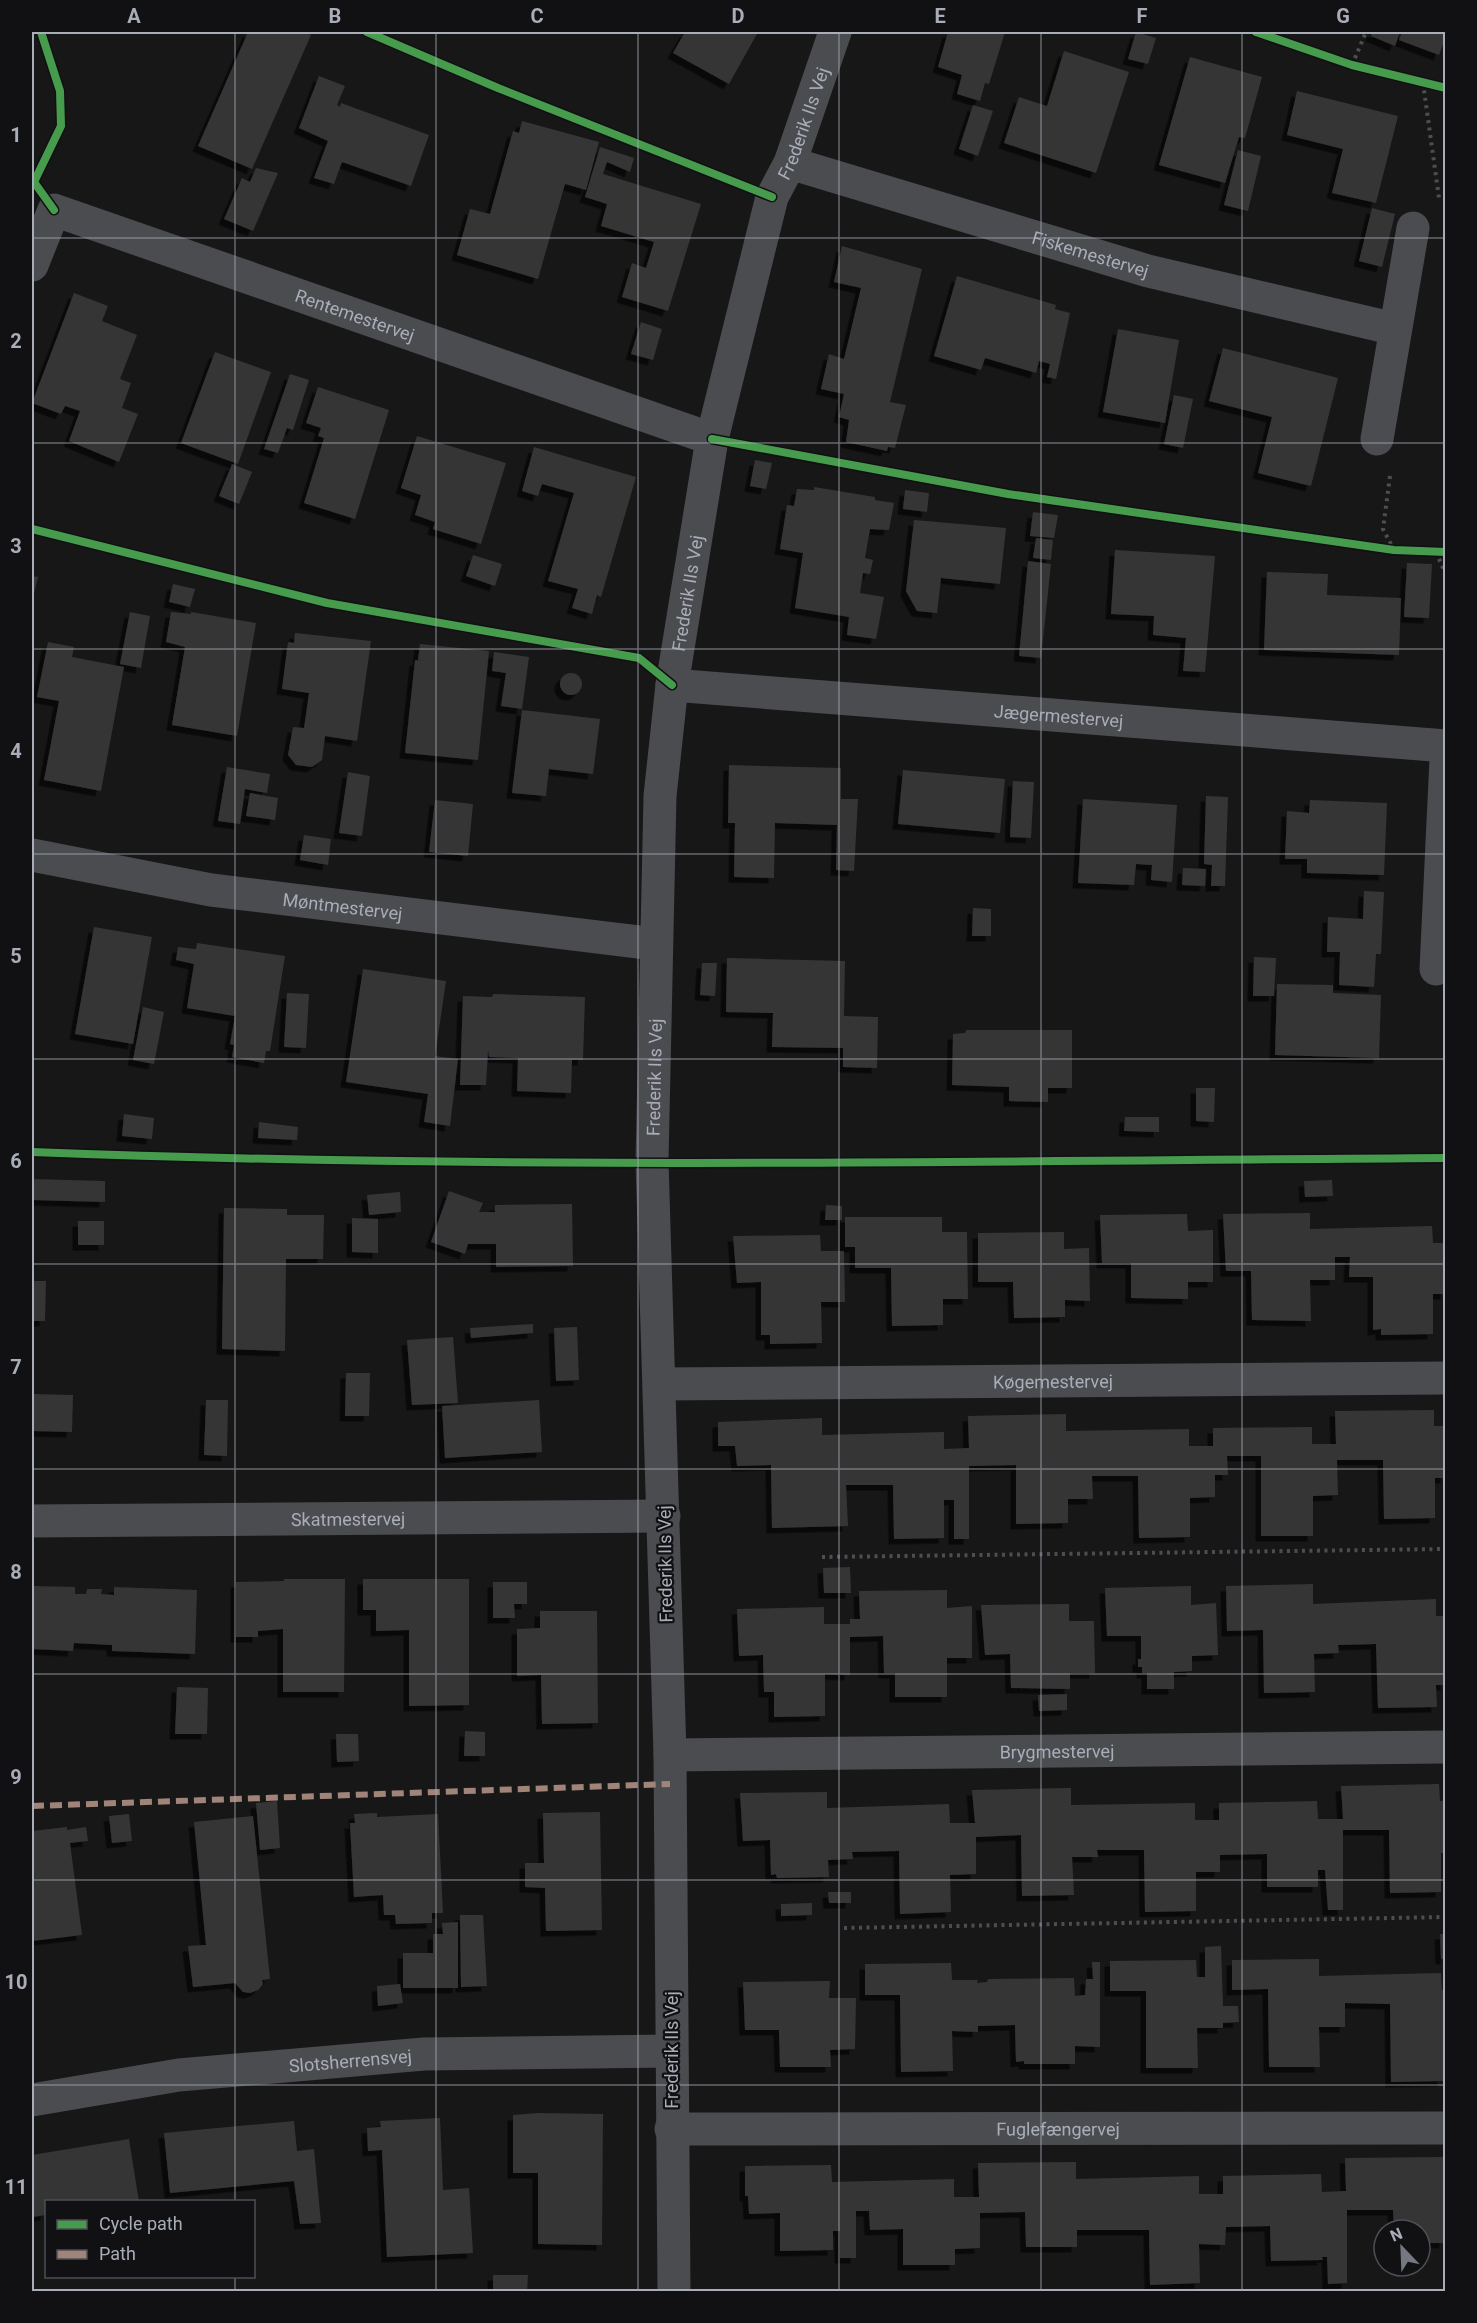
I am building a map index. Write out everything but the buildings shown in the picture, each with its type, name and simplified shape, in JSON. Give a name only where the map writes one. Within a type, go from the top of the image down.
[{"type":"street","name":"Frederik IIs Vej","points":[[674,2292],[670,1755],[652,1161],[660,796],[672,685],[712,439],[772,197],[790,163],[835,32]]},
{"type":"street","name":"Fiskemestervej","points":[[790,163],[1148,272],[1395,329]]},
{"type":"street","name":"Rentemestervej","points":[[32,265],[54,210],[712,439]]},
{"type":"street","points":[[1377,439],[1413,228]]},
{"type":"street","name":"Jægermestervej","points":[[672,685],[1446,746]]},
{"type":"street","points":[[1436,969],[1446,759]]},
{"type":"street","name":"Møntmestervej","points":[[32,855],[211,890],[655,944]]},
{"type":"street","name":"Køgemestervej","points":[[660,1384],[1446,1378]]},
{"type":"street","name":"Skatmestervej","points":[[32,1521],[664,1516]]},
{"type":"street","name":"Brygmestervej","points":[[670,1755],[1446,1747]]},
{"type":"street","name":"Slotsherrensvej","points":[[32,2100],[179,2075],[424,2054],[671,2051]]},
{"type":"street","name":"Fuglefængervej","points":[[671,2129],[1446,2128]]},
{"type":"path","points":[[1352,65],[1366,32]]},
{"type":"path","points":[[1341,61],[1362,67]]},
{"type":"path","points":[[1413,80],[1434,85]]},
{"type":"path","points":[[1413,228],[1440,210],[1423,83]]},
{"type":"path","points":[[1377,439],[1394,449],[1383,529],[1394,550]]},
{"type":"path","points":[[1382,549],[1404,551]]},
{"type":"path","points":[[1426,552],[1446,552]]},
{"type":"path","points":[[1436,552],[1446,575]]},
{"type":"path","points":[[822,1557],[1446,1549]]},
{"type":"path","points":[[844,1928],[1446,1917]]},
{"type":"marked path","points":[[32,1806],[670,1784]]},
{"type":"cycle path","points":[[41,32],[60,91],[61,126],[34,182],[54,210]]},
{"type":"cycle path","points":[[367,32],[498,88],[772,197]]},
{"type":"cycle path","points":[[1256,32],[1352,65],[1446,88]]},
{"type":"cycle path","points":[[712,439],[1008,494],[1394,550],[1446,552]]},
{"type":"cycle path","points":[[32,529],[327,603],[639,658],[672,685]]},
{"type":"cycle path","points":[[32,1152],[208,1158],[561,1163],[1446,1158]]}]
